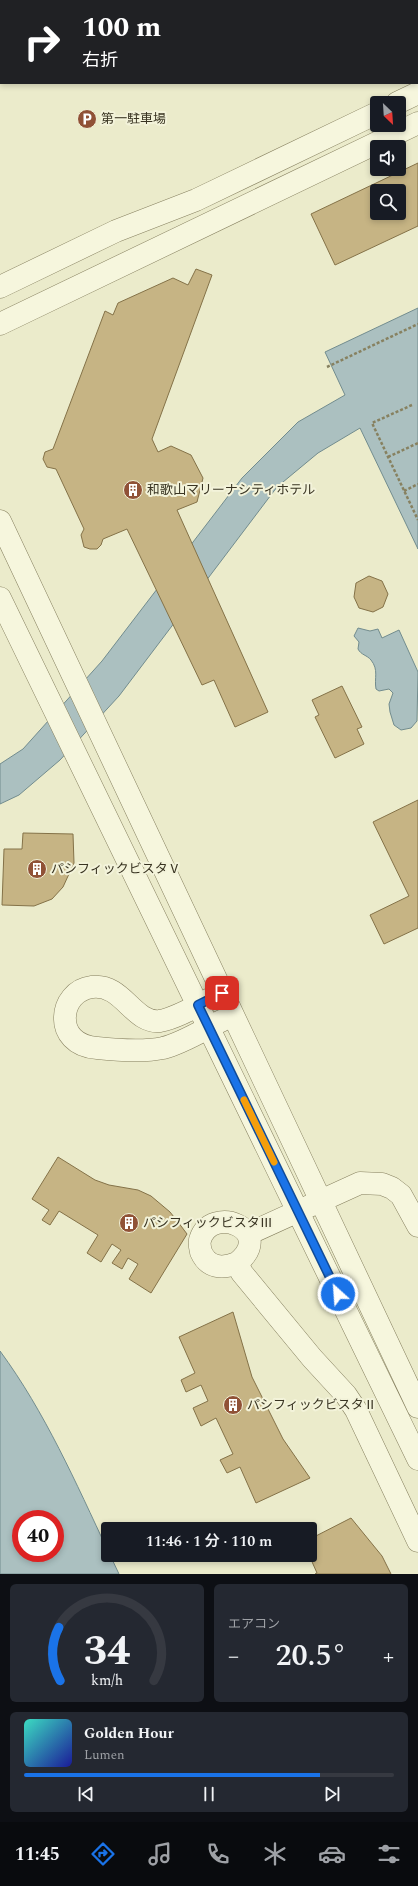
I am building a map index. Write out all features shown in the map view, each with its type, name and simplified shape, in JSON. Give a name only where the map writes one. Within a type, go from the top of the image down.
[{"type":"street","points":[[406,99],[418,93]]},
{"type":"street","points":[[0,287],[116,231],[196,200],[370,116]]},
{"type":"street","points":[[0,324],[418,123]]},
{"type":"street","points":[[0,521],[418,1407]]},
{"type":"street","points":[[0,598],[418,1459]]},
{"type":"street","points":[[222,993],[169,1018],[150,1020],[142,1016],[111,989],[91,987],[82,990],[73,998],[66,1008],[64,1017],[70,1035],[84,1046],[95,1048],[153,1050],[168,1046],[233,1015]]},
{"type":"street","points":[[248,1234],[360,1183],[382,1184],[392,1188],[401,1195],[418,1226]]},
{"type":"street","points":[[225,1222],[232,1222],[238,1224],[248,1234],[250,1244],[248,1250],[246,1255],[237,1263],[223,1267],[210,1264],[205,1260],[200,1249],[201,1237],[210,1227],[225,1222]]},
{"type":"street","points":[[237,1263],[251,1285],[346,1395],[356,1410],[418,1541]]},
{"type":"path","points":[[327,367],[418,324]]},
{"type":"path","points":[[412,405],[372,424],[418,520]]},
{"type":"path","points":[[388,457],[418,443]]},
{"type":"path","points":[[404,491],[418,484]]},
{"type":"shaded area","points":[[418,308],[418,549],[360,428],[318,453],[277,487],[119,696],[60,760],[19,795],[0,804],[0,764],[23,749],[102,661],[242,478],[298,422],[345,395],[325,352]]},
{"type":"shaded area","points":[[358,628],[370,631],[378,629],[382,638],[399,630],[418,672],[417,721],[411,728],[401,730],[394,725],[389,704],[393,693],[389,689],[379,691],[376,689],[375,667],[369,658],[359,651],[359,642],[354,636]]},
{"type":"shaded area","points":[[0,1351],[46,1423],[84,1500],[101,1536],[101,1562],[113,1562],[119,1574],[0,1574]]},
{"type":"building","points":[[418,163],[418,226],[335,265],[311,214],[370,186],[370,220],[406,220],[406,184],[374,184],[391,176],[406,176],[406,169]]},
{"type":"building","name":"和歌山マリーナシティホテル","points":[[196,269],[212,275],[152,439],[158,452],[171,446],[191,455],[203,478],[197,502],[177,510],[268,712],[235,727],[214,680],[202,685],[127,529],[103,539],[101,545],[97,549],[84,547],[81,535],[84,529],[56,469],[47,467],[43,459],[45,452],[53,449],[105,311],[113,315],[118,303],[173,278],[188,285]]},
{"type":"building","points":[[369,576],[382,581],[388,594],[383,607],[373,612],[359,608],[354,597],[356,583]]},
{"type":"building","points":[[342,686],[362,727],[357,729],[364,744],[335,758],[315,717],[319,715],[312,700]]},
{"type":"building","points":[[418,800],[418,928],[384,944],[370,915],[409,896],[373,822]]},
{"type":"building","name":"パシフィックビスタⅤ","points":[[23,833],[73,834],[74,863],[63,887],[52,899],[34,906],[2,905],[4,849],[22,849]]},
{"type":"building","name":"パシフィックビスタⅢ","points":[[58,1157],[95,1180],[109,1185],[138,1190],[151,1196],[170,1212],[187,1234],[151,1293],[129,1279],[138,1264],[128,1258],[122,1269],[112,1263],[121,1250],[112,1244],[101,1262],[87,1253],[98,1235],[59,1211],[50,1225],[42,1220],[49,1210],[32,1199]]},
{"type":"building","name":"パシフィックビスタⅡ","points":[[233,1312],[252,1377],[283,1439],[310,1478],[256,1503],[240,1467],[227,1473],[220,1460],[233,1454],[216,1418],[201,1426],[193,1408],[208,1401],[201,1385],[186,1392],[181,1380],[195,1373],[179,1337]]},
{"type":"building","points":[[351,1518],[382,1556],[391,1574],[315,1574],[317,1573],[312,1562],[317,1562],[317,1535]]},
{"type":"slow traffic","points":[[244,1100],[274,1162]]},
{"type":"place","name":"第一駐車場","points":[[87,119]]},
{"type":"place","name":"和歌山マリーナシティホテル","points":[[133,490]]},
{"type":"place","name":"パシフィックビスタⅤ","points":[[37,869]]},
{"type":"place","name":"パシフィックビスタⅢ","points":[[129,1223]]},
{"type":"place","name":"パシフィックビスタⅡ","points":[[233,1405]]},
{"type":"route","points":[[222,993],[198,1005],[338,1294]]}]
